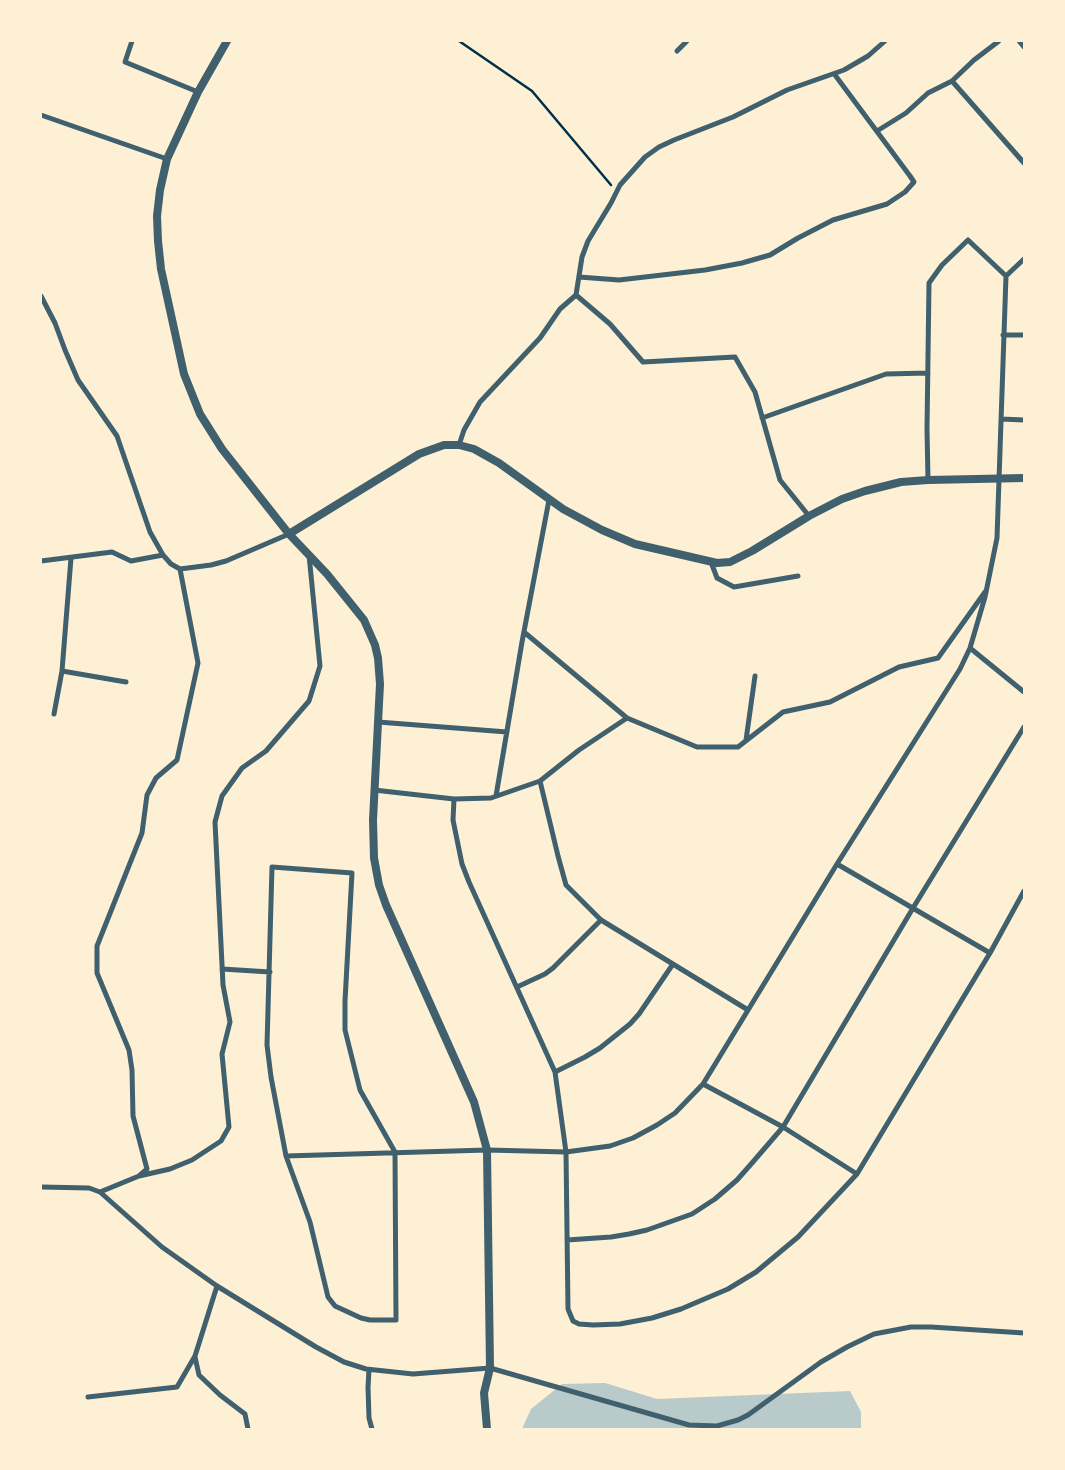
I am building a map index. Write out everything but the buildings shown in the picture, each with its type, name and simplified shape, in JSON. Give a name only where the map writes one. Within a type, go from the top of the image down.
[{"type":"street","points":[[132,41],[125,62],[198,92]]},
{"type":"street","points":[[227,41],[198,92],[168,159],[160,190],[158,216],[161,269],[176,346],[188,388],[200,414],[222,449],[289,534],[327,574],[364,620],[375,645],[380,670],[373,841],[379,885],[386,905],[474,1102],[487,1150],[490,1368],[484,1393],[487,1429]]},
{"type":"street","points":[[676,51],[687,41]]},
{"type":"street","points":[[459,445],[464,430],[480,402],[540,338],[560,309],[576,294],[582,256],[588,241],[620,185],[645,158],[659,147],[732,117],[787,90],[812,80],[835,75],[868,56],[885,41]]},
{"type":"street","points":[[877,131],[906,113],[928,94],[952,80],[999,41]]},
{"type":"street","points":[[1019,41],[1024,47]]},
{"type":"street","points":[[579,277],[619,280],[705,270],[742,263],[770,255],[833,220],[887,204],[905,192],[914,182],[835,75]]},
{"type":"street","points":[[952,80],[1024,163]]},
{"type":"street","points":[[41,115],[168,159]]},
{"type":"street","points":[[928,480],[929,283],[942,265],[968,240],[1006,276]]},
{"type":"street","points":[[286,1156],[487,1150],[566,1152],[610,1146],[634,1138],[675,1113],[703,1084],[960,669],[970,648],[987,589],[997,538],[1006,276],[1024,259]]},
{"type":"street","points":[[576,294],[610,324],[643,362],[735,357],[755,392],[780,480],[808,516]]},
{"type":"street","points":[[41,296],[55,323],[78,380],[117,436],[150,532],[163,555],[171,564],[180,569],[201,567],[226,561],[289,534],[419,454],[444,445],[459,445],[474,449],[499,463],[563,510],[602,530],[635,544],[711,562],[730,562],[752,551],[808,516],[842,499],[865,491],[901,482],[1024,478]]},
{"type":"street","points":[[1003,335],[1024,335]]},
{"type":"street","points":[[762,418],[886,374],[928,373]]},
{"type":"street","points":[[1001,419],[1024,420]]},
{"type":"street","points":[[496,796],[549,500]]},
{"type":"street","points":[[41,561],[112,552],[131,561],[163,555]]},
{"type":"street","points":[[100,1192],[138,1176],[170,1169],[192,1160],[221,1141],[229,1127],[222,1054],[230,1022],[223,985],[216,822],[222,796],[242,768],[266,751],[309,701],[320,666],[309,554]]},
{"type":"street","points":[[54,714],[62,672],[71,558]]},
{"type":"street","points":[[711,562],[717,578],[734,587],[798,576]]},
{"type":"street","points":[[138,1176],[148,1169],[133,1116],[132,1070],[129,1050],[97,973],[97,946],[142,833],[147,796],[156,778],[178,760],[198,663],[180,569]]},
{"type":"street","points":[[524,632],[627,718],[698,747],[738,747],[783,712],[830,702],[899,666],[938,658],[987,589]]},
{"type":"street","points":[[970,648],[1024,692]]},
{"type":"street","points":[[62,672],[126,682]]},
{"type":"street","points":[[746,740],[755,676]]},
{"type":"street","points":[[374,790],[454,799],[476,800],[496,796],[540,781],[578,750],[627,718]]},
{"type":"street","points":[[378,722],[507,732]]},
{"type":"street","points":[[568,1240],[611,1237],[647,1230],[692,1214],[715,1199],[737,1180],[783,1127],[913,908],[1024,727]]},
{"type":"street","points":[[540,781],[566,885],[601,920],[748,1010]]},
{"type":"street","points":[[454,799],[453,820],[462,864],[485,920],[555,1072],[566,1152],[568,1309],[573,1321],[579,1324],[620,1324],[652,1318],[728,1289],[756,1272],[798,1237],[858,1174],[990,953],[1024,891]]},
{"type":"street","points":[[838,864],[990,953]]},
{"type":"street","points":[[272,867],[352,873],[345,1030],[360,1090],[395,1152],[396,1320],[370,1320],[362,1318],[335,1306],[328,1297],[310,1222],[286,1156],[271,1077],[267,1045],[270,972],[272,867]]},
{"type":"street","points":[[517,987],[553,968],[601,920]]},
{"type":"street","points":[[555,1072],[585,1058],[630,1024],[640,1014],[673,964]]},
{"type":"street","points":[[222,969],[270,972]]},
{"type":"street","points":[[703,1084],[783,1127],[858,1174]]},
{"type":"street","points":[[41,1187],[89,1188],[100,1192],[162,1247],[217,1286],[316,1348],[344,1362],[369,1370],[413,1374],[490,1368],[689,1425],[717,1426],[728,1424],[748,1415],[821,1362],[874,1334],[911,1327],[1024,1333]]},
{"type":"street","points":[[88,1397],[176,1387],[195,1356],[217,1286]]},
{"type":"street","points":[[195,1356],[199,1375],[220,1395],[246,1414],[248,1429]]},
{"type":"street","points":[[369,1370],[369,1418],[372,1429]]},
{"type":"path","points":[[459,41],[532,91],[616,192]]},
{"type":"shaded area","points":[[605,1383],[657,1399],[850,1391],[861,1412],[861,1429],[522,1429],[531,1409],[562,1384]]}]
